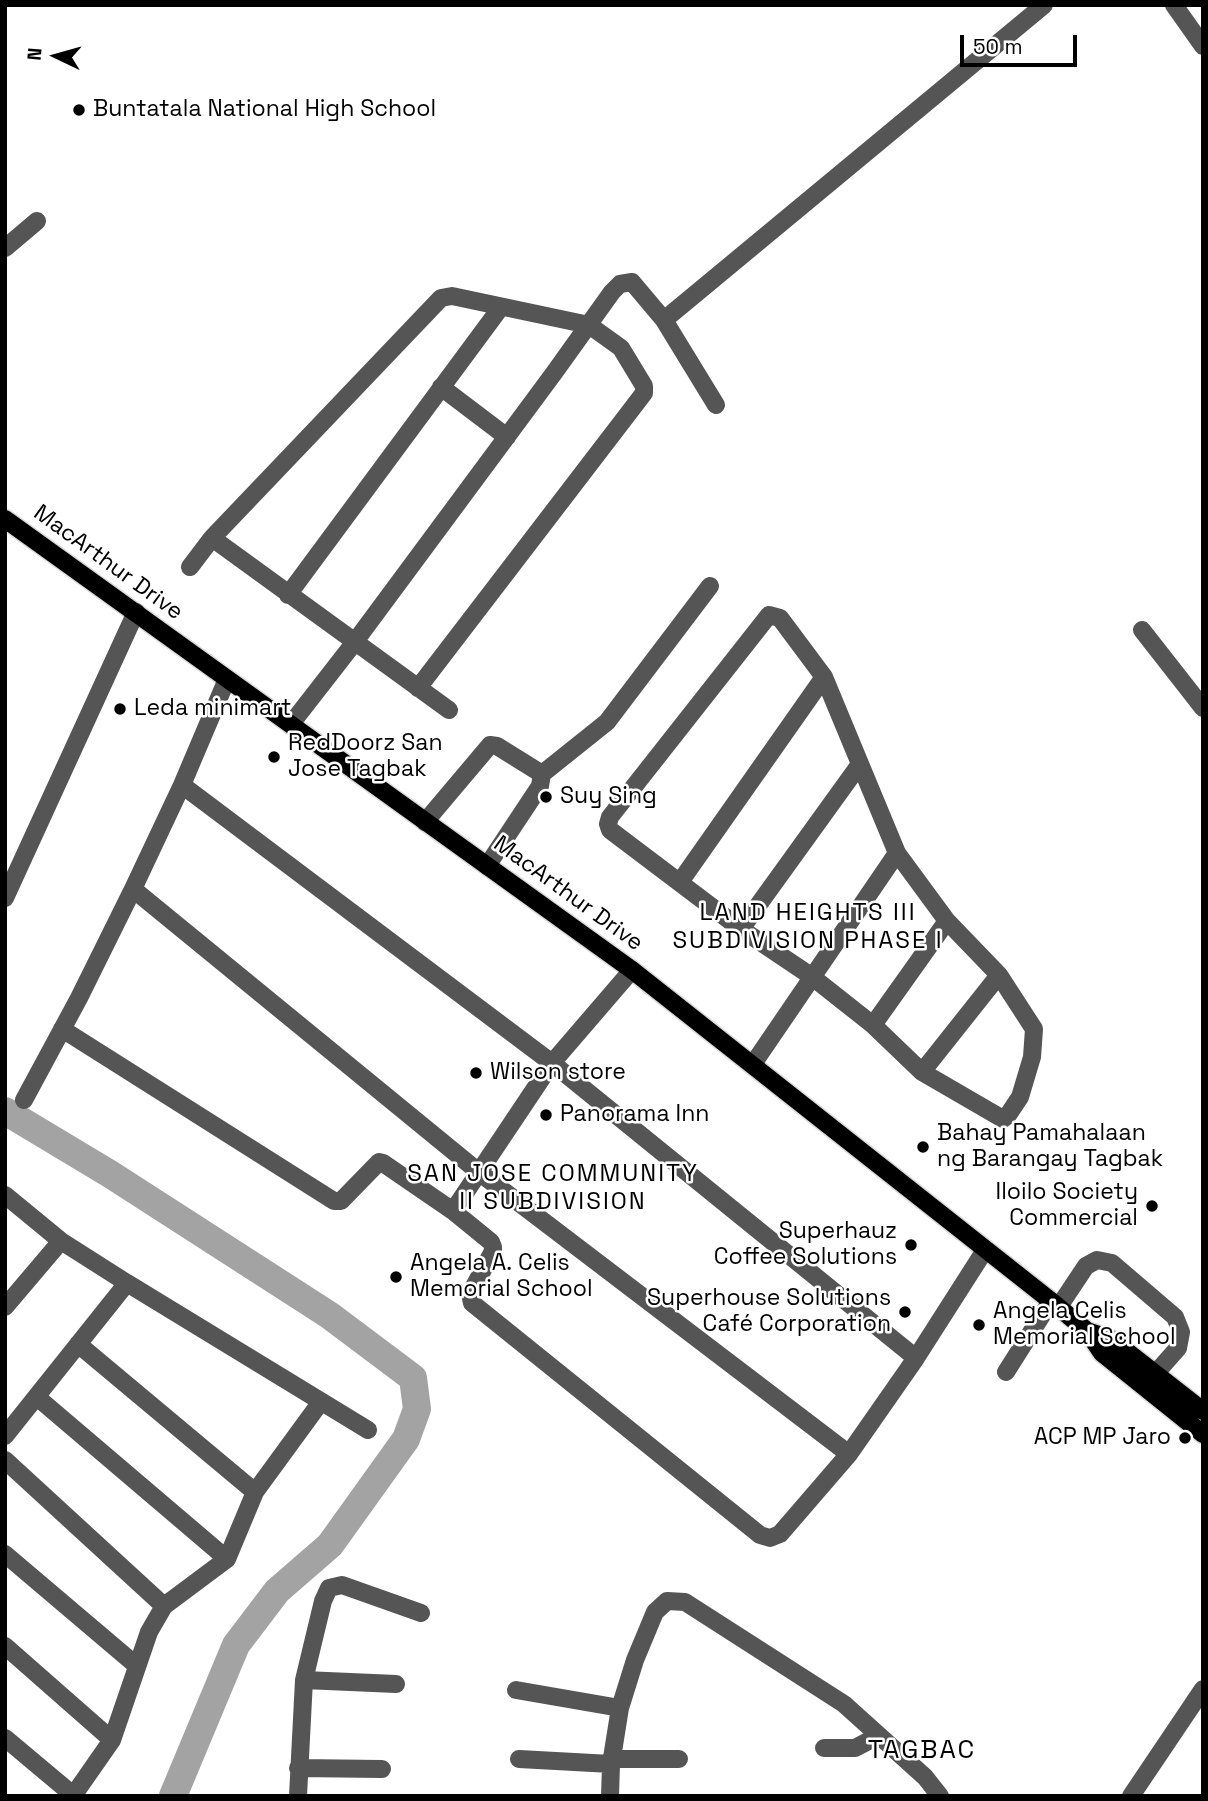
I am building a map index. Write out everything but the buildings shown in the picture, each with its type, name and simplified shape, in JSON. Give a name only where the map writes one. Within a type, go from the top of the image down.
[{"type":"main road","name":"MacArthur Drive","points":[[5,519],[632,970],[753,1063],[1087,1331],[1102,1353],[1199,1431]]},
{"type":"main road","name":"MacArthur Drive","points":[[1087,1331],[1111,1339],[1202,1407]]},
{"type":"main road","points":[[1199,1431],[1202,1407]]},
{"type":"street","points":[[664,320],[1044,5]]},
{"type":"street","points":[[1174,5],[1203,46]]},
{"type":"street","points":[[5,248],[37,221]]},
{"type":"street","points":[[291,724],[355,643],[612,292],[625,282],[632,282],[664,320],[716,405]]},
{"type":"street","points":[[190,567],[212,538],[441,298],[452,296],[589,325],[621,348],[644,386],[644,393],[418,688]]},
{"type":"street","points":[[288,595],[500,307]]},
{"type":"street","points":[[441,387],[507,437]]},
{"type":"street","points":[[212,538],[449,710]]},
{"type":"street","points":[[487,866],[540,786],[542,774],[607,722],[710,586]]},
{"type":"street","points":[[5,898],[136,612]]},
{"type":"street","points":[[769,615],[780,618],[824,677],[860,764],[897,853],[947,921],[999,975],[1034,1029],[1032,1057],[1020,1097],[1003,1119],[922,1072],[873,1025],[811,976],[741,929],[610,830],[608,824],[610,817],[769,615]]},
{"type":"street","points":[[1142,630],[1203,708]]},
{"type":"street","points":[[680,882],[824,677]]},
{"type":"street","points":[[24,1100],[133,889],[182,785],[227,679]]},
{"type":"street","points":[[425,821],[490,746],[498,746],[542,774]]},
{"type":"street","points":[[741,929],[860,764]]},
{"type":"street","points":[[182,785],[552,1063],[916,1358]]},
{"type":"street","points":[[753,1063],[897,853]]},
{"type":"street","points":[[133,889],[480,1173],[849,1454]]},
{"type":"street","points":[[873,1025],[947,921]]},
{"type":"street","points":[[453,1211],[552,1063],[632,970]]},
{"type":"street","points":[[922,1072],[999,975]]},
{"type":"street","points":[[62,1029],[334,1201],[341,1201],[379,1162],[453,1211],[491,1242],[493,1247],[470,1294],[471,1303],[760,1535],[770,1538],[780,1534],[849,1454],[916,1358],[985,1250]]},
{"type":"street","points":[[6,1198],[61,1241],[320,1403],[368,1430]]},
{"type":"street","points":[[5,1307],[61,1241]]},
{"type":"street","points":[[1006,1372],[1054,1305],[1086,1266],[1097,1260],[1112,1264],[1175,1317],[1181,1332],[1178,1348],[1156,1374]]},
{"type":"street","points":[[5,1436],[38,1398],[127,1283]]},
{"type":"street","points":[[78,1344],[255,1492]]},
{"type":"street","points":[[38,1398],[227,1559]]},
{"type":"street","points":[[5,1738],[73,1796],[112,1740],[149,1632],[164,1606],[227,1559],[255,1492],[320,1403]]},
{"type":"street","points":[[5,1461],[164,1606]]},
{"type":"street","points":[[5,1554],[137,1666]]},
{"type":"street","points":[[298,1796],[304,1680],[323,1601],[329,1588],[342,1585],[421,1613]]},
{"type":"street","points":[[610,1796],[620,1708],[635,1660],[655,1612],[667,1601],[685,1602],[844,1704],[925,1777],[940,1796]]},
{"type":"street","points":[[5,1646],[112,1740]]},
{"type":"street","points":[[304,1680],[396,1684]]},
{"type":"street","points":[[1131,1796],[1203,1689]]},
{"type":"street","points":[[516,1690],[620,1708]]},
{"type":"street","points":[[824,1748],[855,1748],[878,1736]]},
{"type":"street","points":[[519,1759],[679,1759]]},
{"type":"street","points":[[298,1768],[382,1769]]},
{"type":"waterway","points":[[5,1111],[110,1174],[329,1315],[413,1378],[417,1409],[406,1439],[330,1545],[277,1591],[236,1645],[173,1796]]},
{"type":"place","name":"Buntatala National High School","points":[[79,110]]},
{"type":"place","name":"Leda minimart","points":[[120,709]]},
{"type":"place","name":"RedDoorz San Jose Tagbak","points":[[274,757]]},
{"type":"place","name":"Suy Sing","points":[[546,797]]},
{"type":"place","name":"Wilson store","points":[[476,1073]]},
{"type":"place","name":"Panorama Inn","points":[[546,1115]]},
{"type":"place","name":"Bahay Pamahalaan ng Barangay Tagbak","points":[[923,1147]]},
{"type":"place","name":"Iloilo Society Commercial","points":[[1152,1206]]},
{"type":"place","name":"Superhauz Coffee Solutions","points":[[911,1245]]},
{"type":"place","name":"Angela A. Celis Memorial School","points":[[396,1277]]},
{"type":"place","name":"Superhouse Solutions Café Corporation","points":[[905,1312]]},
{"type":"place","name":"Angela Celis Memorial School","points":[[979,1325]]},
{"type":"place","name":"ACP MP Jaro","points":[[1185,1438]]},
{"type":"district","name":"LAND HEIGHTS III SUBDIVISION PHASE I","points":[[808,927]]},
{"type":"district","name":"SAN JOSE COMMUNITY II SUBDIVISION","points":[[553,1188]]},
{"type":"district","name":"TAGBAC","points":[[922,1751]]}]
